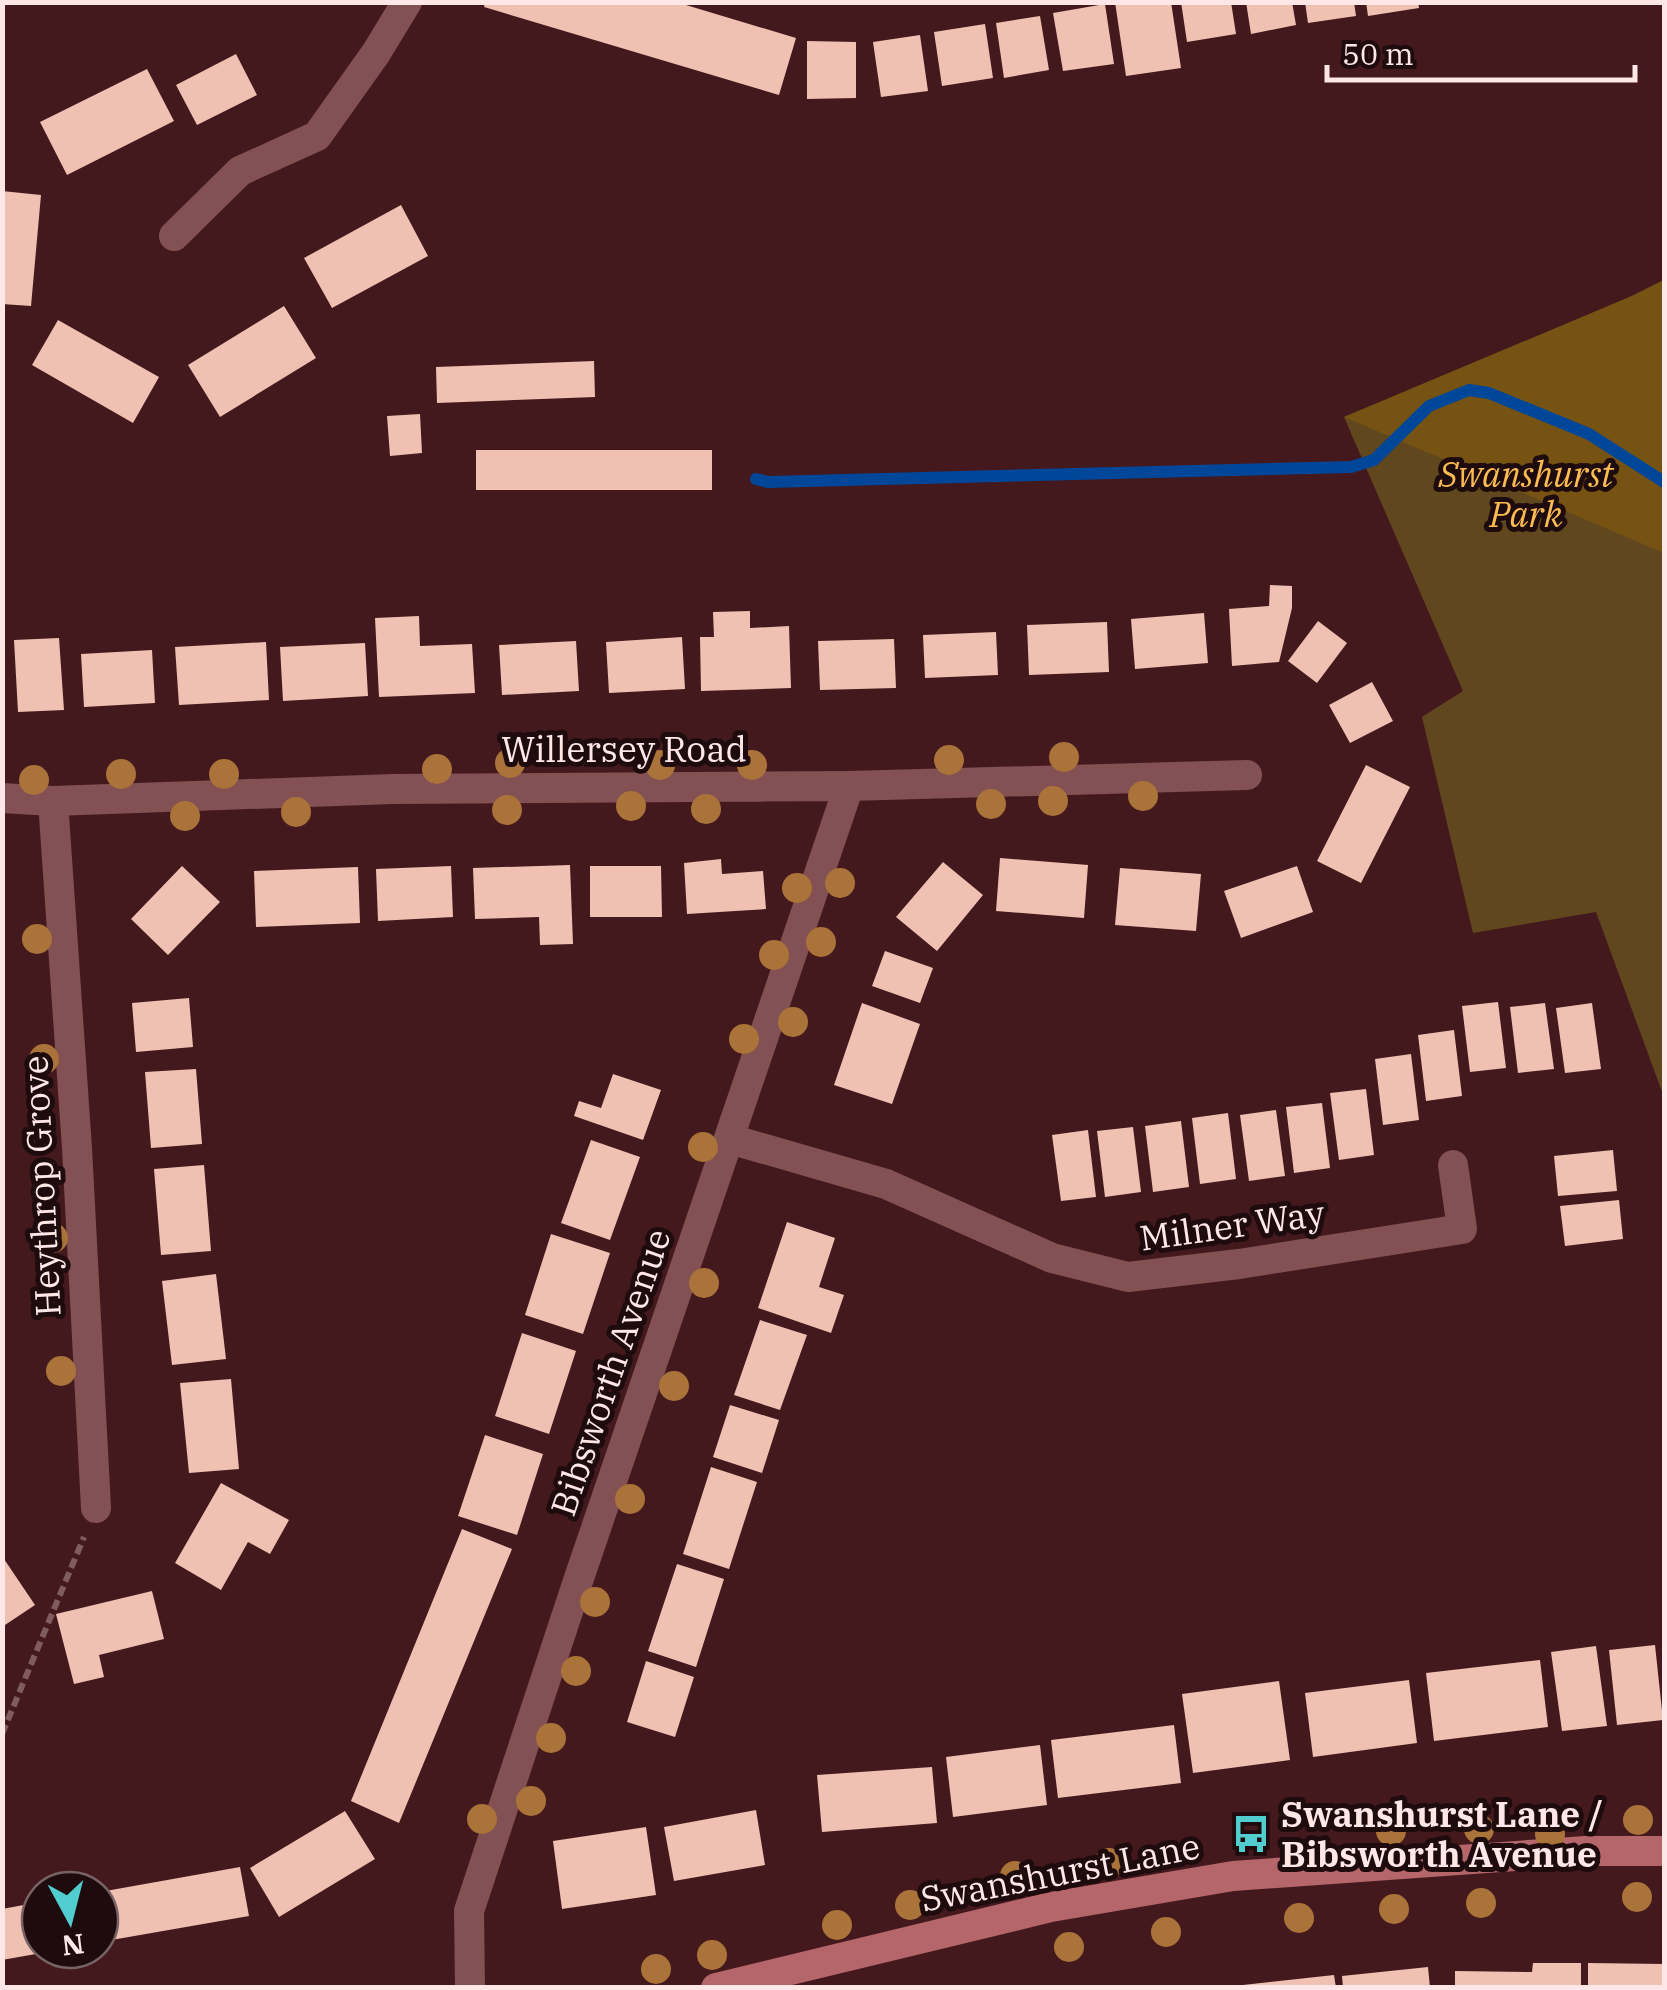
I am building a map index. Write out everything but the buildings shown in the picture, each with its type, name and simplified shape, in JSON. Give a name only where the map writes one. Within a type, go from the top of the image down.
[{"type":"main road","name":"Swanshurst Lane","points":[[716,1988],[1051,1906],[1233,1876],[1586,1851],[1664,1851]]},
{"type":"street","points":[[174,236],[240,171],[317,136],[408,2]]},
{"type":"street","name":"Willersey Road","points":[[2,798],[53,801],[392,789],[849,786],[1247,775]]},
{"type":"street","name":"Bibsworth Avenue","points":[[470,1988],[469,1911],[849,786]]},
{"type":"street","name":"Heythrop Grove","points":[[53,801],[96,1508]]},
{"type":"street","name":"Milner Way","points":[[730,1139],[886,1184],[1052,1258],[1128,1277],[1462,1229],[1453,1165]]},
{"type":"path","points":[[2,1734],[96,1508]]},
{"type":"green space","name":"Swanshurst Park","points":[[1664,280],[1664,1097],[1596,912],[1473,933],[1422,717],[1463,691],[1344,417]]},
{"type":"green space","points":[[1664,280],[1664,553],[1344,417],[1632,296]]},
{"type":"waterway","points":[[756,479],[768,482],[1351,467],[1374,460],[1429,406],[1469,390],[1489,393],[1589,434],[1664,482]]},
{"type":"place","name":"Swanshurst Lane / Bibsworth Avenue","points":[[1251,1834]]}]
